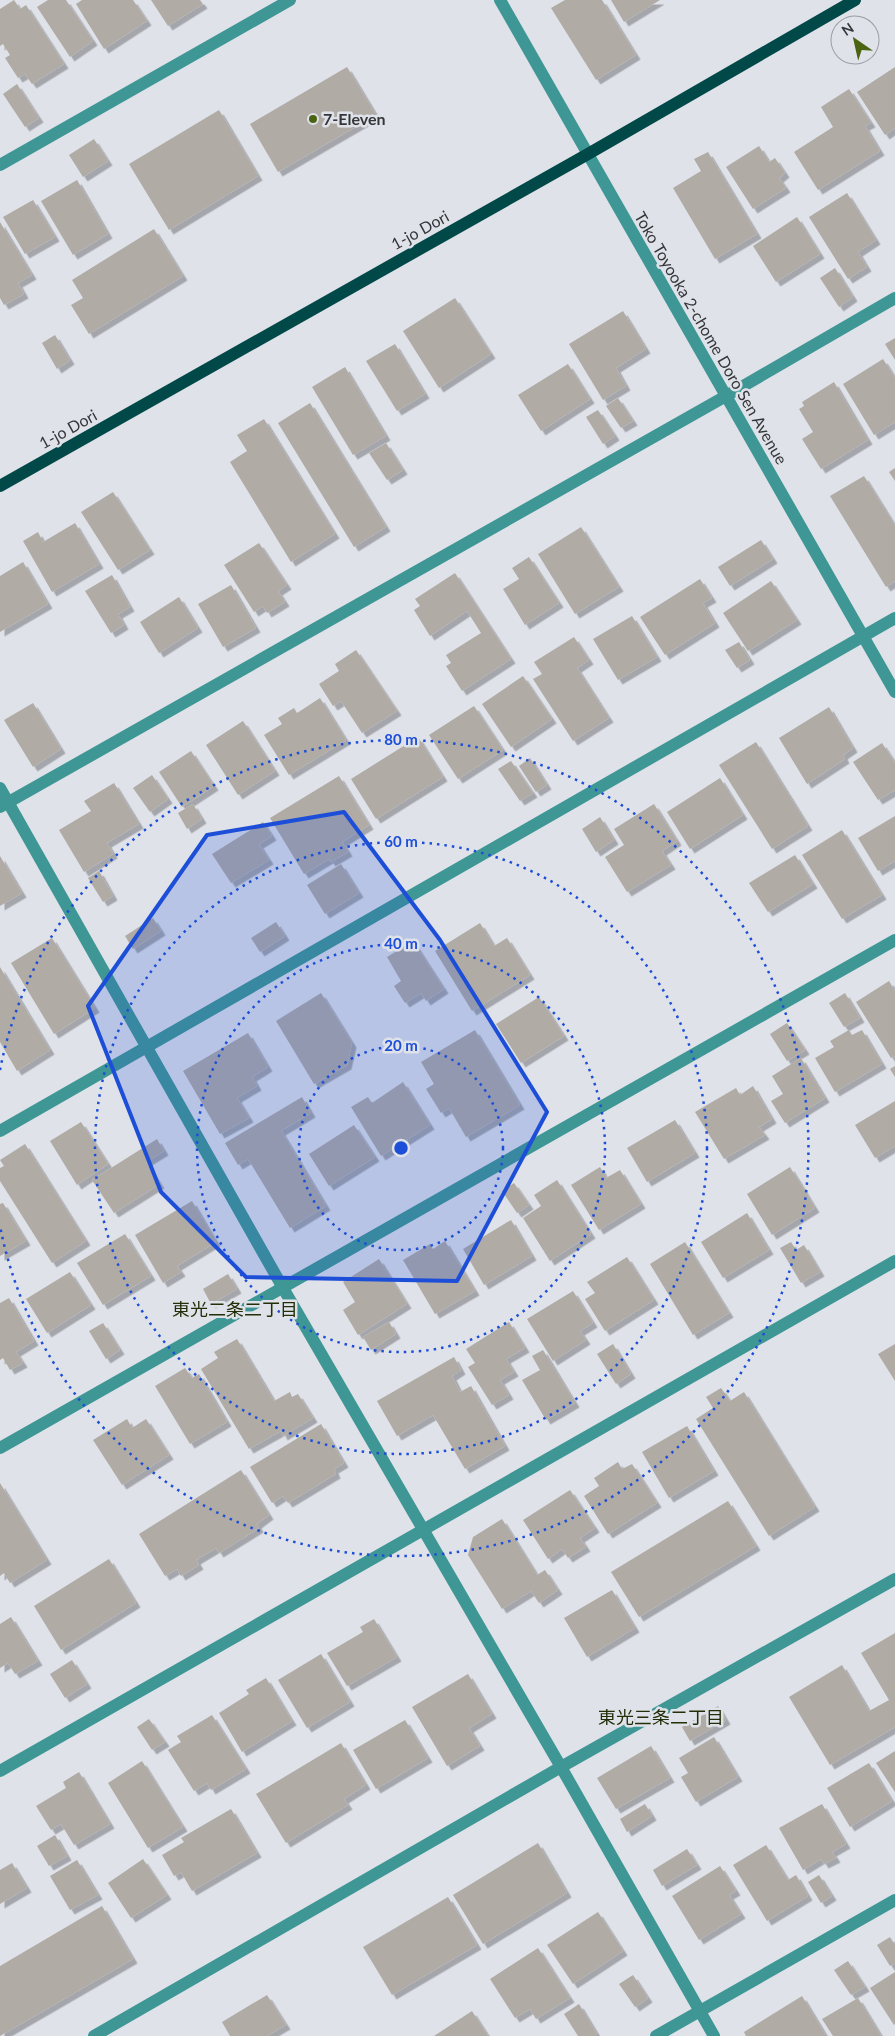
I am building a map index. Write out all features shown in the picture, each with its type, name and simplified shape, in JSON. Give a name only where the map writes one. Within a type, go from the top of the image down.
[{"type":"main road","name":"1-jo Dori","points":[[0,486],[588,154],[855,0]]},
{"type":"street","points":[[0,165],[290,0]]},
{"type":"street","name":"Toko Toyooka 2-chome Doro Sen Avenue","points":[[500,0],[895,692]]},
{"type":"street","points":[[4,804],[726,396],[895,298]]},
{"type":"street","points":[[0,1131],[895,618]]},
{"type":"street","points":[[0,788],[4,804],[146,1046],[282,1288],[561,1767],[714,2036]]},
{"type":"street","points":[[0,1448],[895,940]]},
{"type":"street","points":[[0,1771],[895,1261]]},
{"type":"street","points":[[94,2036],[561,1767],[895,1579]]},
{"type":"street","points":[[656,2036],[895,1900]]},
{"type":"highlighted area","points":[[344,812],[440,940],[547,1112],[457,1281],[246,1277],[161,1192],[88,1006],[207,835]]},
{"type":"building","points":[[14,0],[20,9],[26,5],[64,64],[32,84],[25,74],[18,78],[5,58],[10,55],[3,44],[0,46],[0,9]]},
{"type":"building","points":[[48,0],[66,0],[93,41],[70,57],[37,7]]},
{"type":"building","points":[[82,0],[133,0],[147,21],[104,49],[76,4]]},
{"type":"building","points":[[151,0],[200,0],[203,4],[168,26]]},
{"type":"building","points":[[565,0],[602,0],[636,55],[596,80],[551,8]]},
{"type":"building","points":[[611,0],[660,0],[624,22]]},
{"type":"building","name":"7-Eleven","points":[[347,67],[376,115],[278,172],[250,124]]},
{"type":"building","points":[[895,67],[895,128],[885,135],[857,92]]},
{"type":"building","points":[[17,84],[39,118],[25,127],[3,94]]},
{"type":"building","points":[[849,89],[871,123],[865,126],[880,151],[818,190],[794,152],[833,127],[821,107]]},
{"type":"building","points":[[219,110],[258,176],[169,230],[129,164]]},
{"type":"building","points":[[94,139],[108,161],[83,177],[69,155]]},
{"type":"building","points":[[759,146],[769,162],[775,158],[785,173],[779,178],[786,188],[753,209],[726,167]]},
{"type":"building","points":[[708,152],[757,234],[715,259],[673,188],[701,171],[694,159]]},
{"type":"building","points":[[77,180],[108,234],[73,255],[41,201]]},
{"type":"building","points":[[847,193],[876,240],[858,252],[867,267],[848,279],[809,217]]},
{"type":"building","points":[[33,200],[55,237],[25,254],[3,217]]},
{"type":"building","points":[[797,217],[820,254],[776,282],[753,246]]},
{"type":"building","points":[[0,222],[32,275],[18,283],[24,294],[4,305],[0,298]]},
{"type":"building","points":[[154,229],[183,276],[89,334],[71,305],[83,298],[72,280]]},
{"type":"building","points":[[835,268],[853,297],[839,307],[820,278]]},
{"type":"building","points":[[455,298],[491,354],[439,388],[403,331]]},
{"type":"building","points":[[623,311],[646,349],[616,368],[626,386],[603,400],[569,344]]},
{"type":"building","points":[[55,335],[70,360],[57,369],[42,343]]},
{"type":"building","points":[[895,338],[895,360],[885,344]]},
{"type":"building","points":[[395,344],[425,394],[397,411],[366,361]]},
{"type":"building","points":[[883,359],[895,378],[895,422],[874,435],[843,384]]},
{"type":"building","points":[[568,364],[590,399],[541,431],[518,395]]},
{"type":"building","points":[[345,367],[386,436],[353,455],[312,387]]},
{"type":"building","points":[[834,382],[868,440],[821,469],[802,439],[813,432],[799,409],[804,406],[802,402]]},
{"type":"building","points":[[618,398],[633,421],[621,428],[606,406]]},
{"type":"building","points":[[310,403],[386,527],[354,547],[278,423]]},
{"type":"building","points":[[598,410],[615,436],[603,444],[586,417]]},
{"type":"building","points":[[264,419],[335,534],[291,562],[230,462],[247,451],[237,435]]},
{"type":"building","points":[[386,443],[403,470],[387,480],[369,453]]},
{"type":"building","points":[[895,468],[895,481],[889,472]]},
{"type":"building","points":[[864,476],[895,526],[895,581],[886,587],[830,496]]},
{"type":"building","points":[[113,492],[150,550],[118,570],[81,512]]},
{"type":"building","points":[[75,523],[99,564],[52,592],[23,541],[38,532],[43,542]]},
{"type":"building","points":[[581,527],[619,587],[575,614],[538,554]]},
{"type":"building","points":[[761,540],[773,559],[730,586],[718,567]]},
{"type":"building","points":[[259,543],[287,585],[278,591],[285,602],[267,613],[263,606],[254,612],[224,565]]},
{"type":"building","points":[[529,557],[559,603],[525,625],[503,589],[519,579],[512,568]]},
{"type":"building","points":[[23,562],[48,604],[0,632],[0,576]]},
{"type":"building","points":[[455,573],[511,659],[462,691],[446,666],[451,663],[446,655],[481,633],[467,611],[430,636],[414,610],[420,606],[415,599]]},
{"type":"building","points":[[112,575],[130,607],[118,614],[124,625],[111,633],[85,591]]},
{"type":"building","points":[[700,579],[712,598],[703,603],[715,623],[665,655],[640,617]]},
{"type":"building","points":[[771,581],[797,620],[748,651],[723,613]]},
{"type":"building","points":[[231,585],[256,628],[223,647],[198,604]]},
{"type":"building","points":[[179,597],[198,628],[159,653],[140,622]]},
{"type":"building","points":[[632,616],[657,657],[618,680],[593,639]]},
{"type":"building","points":[[574,637],[589,660],[577,668],[609,718],[573,741],[533,679],[542,674],[534,662]]},
{"type":"building","points":[[739,642],[750,660],[737,668],[725,650]]},
{"type":"building","points":[[356,650],[397,711],[362,733],[341,701],[333,706],[319,684],[339,671],[335,664]]},
{"type":"building","points":[[523,676],[552,719],[511,747],[482,704]]},
{"type":"building","points":[[320,698],[346,740],[289,775],[264,735],[282,724],[278,718],[294,708],[297,713]]},
{"type":"building","points":[[33,703],[61,749],[33,767],[4,720]]},
{"type":"building","points":[[474,706],[503,750],[458,779],[429,735]]},
{"type":"building","points":[[829,707],[853,748],[843,755],[845,759],[807,784],[779,738]]},
{"type":"building","points":[[243,721],[275,771],[238,795],[206,745]]},
{"type":"building","points":[[418,737],[443,777],[376,819],[351,779]]},
{"type":"building","points":[[756,742],[808,826],[772,849],[719,765]]},
{"type":"building","points":[[882,743],[895,763],[895,790],[878,800],[853,762]]},
{"type":"building","points":[[191,751],[214,786],[182,807],[159,772]]},
{"type":"building","points":[[530,758],[547,785],[536,792],[519,766]]},
{"type":"building","points":[[511,761],[533,793],[520,801],[498,769]]},
{"type":"building","points":[[152,775],[168,799],[150,812],[133,788]]},
{"type":"building","points":[[339,776],[369,825],[342,842],[348,852],[331,862],[329,859],[304,874],[270,818]]},
{"type":"building","points":[[720,778],[743,815],[690,849],[667,812]]},
{"type":"building","points":[[114,783],[139,824],[107,843],[113,854],[84,872],[59,830],[91,811],[84,801]]},
{"type":"building","points":[[193,804],[202,819],[187,829],[178,813]]},
{"type":"building","points":[[654,804],[677,841],[662,851],[671,865],[627,892],[605,857],[624,845],[614,829]]},
{"type":"building","points":[[895,816],[895,861],[878,871],[858,838]]},
{"type":"building","points":[[600,817],[614,840],[596,852],[582,829]]},
{"type":"building","points":[[263,822],[272,836],[259,844],[269,860],[231,883],[212,854]]},
{"type":"building","points":[[842,830],[882,895],[842,919],[802,855]]},
{"type":"building","points":[[795,855],[813,884],[768,912],[749,883]]},
{"type":"building","points":[[0,856],[22,893],[0,906]]},
{"type":"building","points":[[341,864],[359,893],[325,914],[307,885]]},
{"type":"building","points":[[99,871],[113,896],[103,902],[88,878]]},
{"type":"building","points":[[153,918],[161,931],[133,949],[125,936]]},
{"type":"building","points":[[276,922],[285,936],[260,952],[251,938]]},
{"type":"building","points":[[480,923],[494,946],[507,938],[530,975],[472,1011],[435,951]]},
{"type":"building","points":[[52,938],[95,1008],[54,1034],[11,963]]},
{"type":"building","points":[[413,941],[444,989],[426,1001],[421,993],[405,1003],[394,986],[401,981],[387,957]]},
{"type":"building","points":[[0,967],[50,1050],[17,1071],[0,1042]]},
{"type":"building","points":[[889,981],[895,991],[895,1056],[891,1058],[856,1002]]},
{"type":"building","points":[[321,993],[352,1043],[347,1065],[314,1084],[276,1021]]},
{"type":"building","points":[[845,993],[860,1018],[844,1027],[829,1003]]},
{"type":"building","points":[[539,997],[564,1036],[521,1063],[496,1024]]},
{"type":"building","points":[[787,1023],[805,1050],[787,1061],[770,1034]]},
{"type":"building","points":[[475,1030],[520,1105],[466,1137],[449,1108],[441,1113],[426,1089],[434,1084],[421,1062]]},
{"type":"building","points":[[849,1030],[852,1035],[862,1030],[882,1064],[835,1092],[815,1058],[834,1047],[830,1041]]},
{"type":"building","points":[[248,1033],[268,1067],[252,1077],[257,1086],[237,1098],[249,1118],[220,1134],[183,1071]]},
{"type":"building","points":[[801,1058],[825,1098],[785,1123],[771,1101],[783,1094],[772,1076]]},
{"type":"building","points":[[895,1066],[895,1077],[890,1069]]},
{"type":"building","points":[[403,1082],[430,1125],[381,1156],[351,1107],[368,1097],[372,1103]]},
{"type":"building","points":[[753,1086],[772,1119],[759,1127],[765,1135],[724,1159],[695,1112],[736,1088],[740,1095]]},
{"type":"building","points":[[302,1097],[311,1113],[281,1131],[326,1206],[290,1228],[248,1159],[238,1165],[225,1143]]},
{"type":"building","points":[[895,1101],[895,1146],[875,1158],[855,1125]]},
{"type":"building","points":[[675,1120],[695,1153],[647,1182],[627,1148]]},
{"type":"building","points":[[81,1122],[108,1164],[77,1185],[50,1141]]},
{"type":"building","points":[[354,1125],[375,1157],[329,1186],[309,1154]]},
{"type":"building","points":[[157,1139],[164,1151],[146,1162],[160,1184],[114,1213],[92,1180]]},
{"type":"building","points":[[25,1144],[86,1241],[52,1263],[0,1181],[0,1168],[4,1166],[0,1160]]},
{"type":"building","points":[[600,1167],[606,1178],[620,1170],[641,1204],[599,1230],[571,1185]]},
{"type":"building","points":[[790,1167],[815,1208],[772,1235],[747,1194]]},
{"type":"building","points":[[557,1180],[591,1234],[550,1261],[523,1218],[541,1206],[534,1195]]},
{"type":"building","points":[[514,1183],[529,1205],[517,1213],[502,1191]]},
{"type":"building","points":[[192,1201],[216,1242],[177,1266],[181,1272],[163,1283],[135,1235]]},
{"type":"building","points":[[3,1203],[26,1241],[0,1256],[0,1204]]},
{"type":"building","points":[[747,1213],[769,1250],[723,1278],[701,1242]]},
{"type":"building","points":[[511,1220],[532,1256],[484,1285],[463,1249]]},
{"type":"building","points":[[125,1234],[151,1276],[103,1305],[77,1263]]},
{"type":"building","points":[[445,1241],[475,1291],[435,1314],[403,1260],[430,1244],[433,1249]]},
{"type":"building","points":[[685,1242],[729,1313],[693,1335],[650,1264]]},
{"type":"building","points":[[791,1242],[796,1250],[804,1245],[820,1272],[801,1283],[780,1248]]},
{"type":"building","points":[[627,1257],[654,1300],[605,1331],[585,1299],[595,1293],[587,1282]]},
{"type":"building","points":[[379,1259],[407,1304],[358,1335],[343,1310],[355,1302],[343,1282]]},
{"type":"building","points":[[70,1272],[91,1305],[47,1333],[26,1299]]},
{"type":"building","points":[[228,1274],[237,1289],[211,1304],[203,1289]]},
{"type":"building","points":[[573,1291],[593,1323],[580,1331],[586,1340],[553,1361],[527,1319]]},
{"type":"building","points":[[9,1298],[34,1341],[16,1352],[23,1363],[10,1370],[3,1358],[0,1360],[0,1303]]},
{"type":"building","points":[[389,1322],[396,1334],[371,1350],[363,1337]]},
{"type":"building","points":[[509,1322],[525,1348],[506,1359],[514,1372],[500,1380],[509,1395],[492,1405],[468,1367],[475,1363],[466,1349]]},
{"type":"building","points":[[103,1323],[120,1350],[106,1359],[89,1331]]},
{"type":"building","points":[[237,1339],[274,1401],[290,1392],[292,1397],[298,1394],[313,1418],[283,1436],[281,1431],[249,1449],[201,1369],[218,1358],[214,1352]]},
{"type":"building","points":[[613,1344],[631,1374],[616,1384],[597,1354]]},
{"type":"building","points":[[895,1344],[895,1381],[878,1354]]},
{"type":"building","points":[[543,1350],[575,1403],[546,1420],[522,1380],[540,1370],[532,1356]]},
{"type":"building","points":[[454,1357],[461,1370],[452,1376],[460,1392],[471,1386],[505,1446],[465,1469],[433,1415],[397,1436],[377,1401]]},
{"type":"building","points":[[185,1368],[192,1378],[199,1374],[227,1422],[190,1444],[155,1386]]},
{"type":"building","points":[[721,1388],[730,1401],[744,1392],[815,1507],[769,1536],[696,1419],[713,1408],[706,1397]]},
{"type":"building","points":[[127,1419],[132,1428],[146,1419],[169,1455],[122,1485],[93,1440]]},
{"type":"building","points":[[321,1424],[344,1463],[334,1469],[336,1474],[288,1503],[283,1496],[272,1503],[250,1467]]},
{"type":"building","points":[[687,1426],[714,1471],[669,1498],[642,1452]]},
{"type":"building","points":[[618,1462],[622,1469],[632,1464],[657,1503],[608,1534],[584,1496],[599,1486],[594,1478]]},
{"type":"building","points":[[241,1470],[269,1515],[257,1524],[259,1528],[219,1553],[216,1548],[196,1560],[199,1565],[181,1576],[177,1569],[165,1576],[139,1534]]},
{"type":"building","points":[[0,1483],[47,1560],[10,1583],[4,1573],[0,1576]]},
{"type":"building","points":[[570,1490],[595,1528],[580,1538],[586,1547],[568,1558],[562,1549],[548,1559],[523,1520]]},
{"type":"building","points":[[728,1501],[756,1546],[639,1617],[611,1572]]},
{"type":"building","points":[[502,1519],[537,1575],[545,1570],[558,1590],[539,1603],[531,1591],[502,1609],[468,1555],[473,1537]]},
{"type":"building","points":[[109,1559],[136,1603],[61,1650],[34,1606]]},
{"type":"building","points":[[612,1590],[635,1628],[587,1657],[564,1618]]},
{"type":"building","points":[[11,1617],[38,1661],[15,1674],[8,1663],[0,1668],[0,1624]]},
{"type":"building","points":[[374,1619],[397,1657],[347,1686],[327,1653],[363,1632],[360,1627]]},
{"type":"building","points":[[895,1633],[895,1727],[830,1765],[789,1697],[842,1665],[869,1711],[889,1700],[861,1653]]},
{"type":"building","points":[[321,1654],[350,1702],[307,1728],[278,1680]]},
{"type":"building","points":[[72,1660],[87,1684],[65,1698],[50,1674]]},
{"type":"building","points":[[468,1674],[492,1714],[469,1728],[480,1746],[447,1766],[412,1707]]},
{"type":"building","points":[[266,1678],[292,1721],[242,1752],[219,1713],[249,1694],[246,1690]]},
{"type":"building","points":[[718,1706],[726,1720],[690,1741],[682,1727]]},
{"type":"building","points":[[212,1715],[246,1769],[211,1790],[207,1783],[194,1791],[168,1750],[181,1742],[177,1736]]},
{"type":"building","points":[[149,1719],[165,1742],[152,1750],[137,1727]]},
{"type":"building","points":[[405,1720],[428,1758],[376,1789],[353,1750]]},
{"type":"building","points":[[714,1737],[738,1777],[696,1802],[681,1777],[688,1773],[679,1758]]},
{"type":"building","points":[[341,1743],[366,1785],[344,1799],[348,1805],[286,1843],[256,1794]]},
{"type":"building","points":[[651,1746],[670,1778],[616,1809],[597,1778]]},
{"type":"building","points":[[895,1751],[895,1792],[876,1763]]},
{"type":"building","points":[[142,1761],[183,1827],[148,1848],[108,1783]]},
{"type":"building","points":[[869,1763],[892,1801],[850,1827],[827,1788]]},
{"type":"building","points":[[79,1772],[110,1824],[74,1845],[61,1824],[51,1830],[36,1806],[66,1788],[63,1782]]},
{"type":"building","points":[[645,1804],[652,1816],[627,1832],[620,1819]]},
{"type":"building","points":[[822,1804],[846,1844],[832,1852],[836,1858],[824,1864],[821,1859],[803,1870],[779,1828]]},
{"type":"building","points":[[231,1809],[257,1853],[192,1891],[181,1872],[174,1876],[162,1855],[184,1842],[181,1838]]},
{"type":"building","points":[[55,1835],[67,1856],[49,1866],[37,1846]]},
{"type":"building","points":[[538,1843],[567,1893],[483,1944],[453,1895]]},
{"type":"building","points":[[766,1845],[788,1880],[796,1875],[808,1896],[767,1921],[733,1865]]},
{"type":"building","points":[[687,1849],[697,1865],[662,1886],[653,1870]]},
{"type":"building","points":[[143,1859],[167,1895],[131,1918],[108,1883]]},
{"type":"building","points":[[77,1860],[98,1895],[70,1910],[50,1876]]},
{"type":"building","points":[[12,1863],[27,1888],[0,1904],[0,1870]]},
{"type":"building","points":[[720,1866],[736,1891],[729,1895],[741,1914],[699,1940],[672,1896]]},
{"type":"building","points":[[819,1875],[832,1896],[821,1903],[808,1882]]},
{"type":"building","points":[[448,1897],[477,1945],[392,1995],[363,1947]]},
{"type":"building","points":[[102,1906],[133,1959],[0,2036],[0,1966]]},
{"type":"building","points":[[598,1912],[623,1951],[573,1984],[547,1945]]},
{"type":"building","points":[[890,1937],[895,1945],[895,1963],[890,1966],[877,1945]]},
{"type":"building","points":[[538,1948],[570,1998],[536,2019],[530,2009],[515,2018],[490,1979]]},
{"type":"building","points":[[848,1961],[865,1987],[851,1995],[834,1970]]},
{"type":"building","points":[[895,1972],[895,2024],[894,2025],[870,1988]]},
{"type":"building","points":[[633,1975],[648,1998],[635,2007],[619,1984]]},
{"type":"building","points":[[267,1995],[286,2025],[267,2036],[230,2036],[222,2022]]},
{"type":"building","points":[[802,1996],[826,2036],[746,2036],[744,2032]]},
{"type":"building","points":[[858,1998],[881,2036],[833,2036],[822,2019]]},
{"type":"building","points":[[579,2004],[597,2034],[593,2036],[578,2036],[564,2014]]},
{"type":"building","points":[[472,2011],[488,2036],[434,2036]]},
{"type":"place","name":"7-Eleven","points":[[313,119]]},
{"type":"district","name":"東光二条二丁目","points":[[235,1310]]},
{"type":"district","name":"東光三条二丁目","points":[[661,1718]]}]
